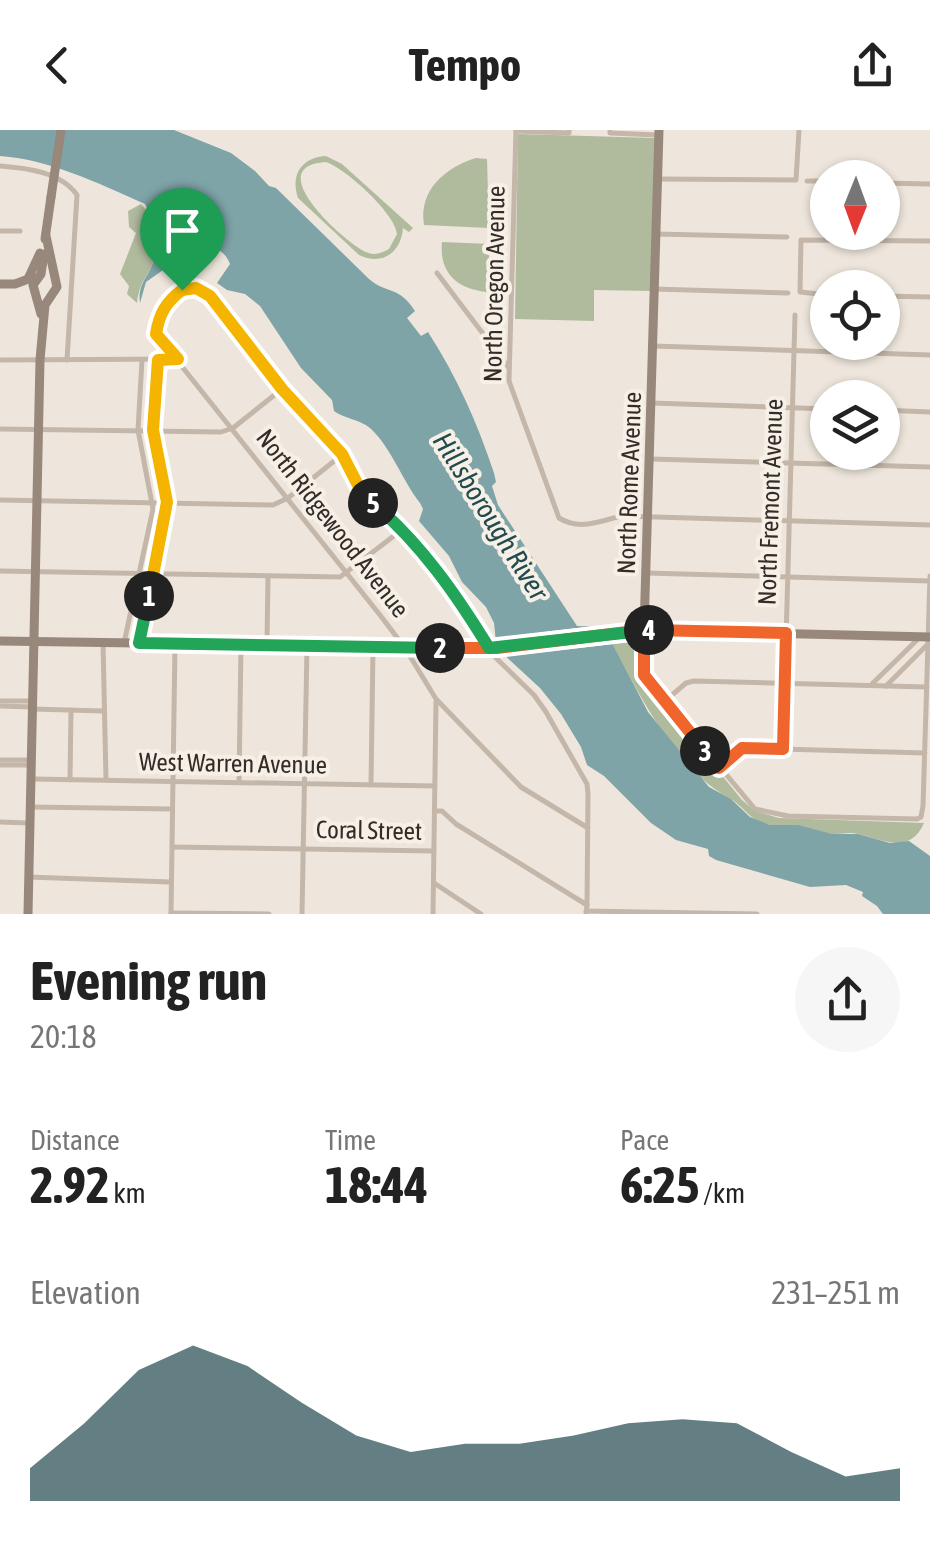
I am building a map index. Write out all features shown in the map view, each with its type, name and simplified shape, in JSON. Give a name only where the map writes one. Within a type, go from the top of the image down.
[{"type":"street","points":[[42,319],[34,281],[46,236],[61,130]]},
{"type":"street","points":[[658,179],[796,180],[799,130]]},
{"type":"street","points":[[516,131],[569,131]]},
{"type":"street","name":"North Oregon Avenue","points":[[516,131],[511,389],[559,518],[571,524],[594,524],[622,516],[648,517]]},
{"type":"street","points":[[610,132],[656,133]]},
{"type":"street","name":"North Rome Avenue","points":[[656,133],[658,179],[644,675],[744,798],[755,809],[768,814],[921,817],[926,753]]},
{"type":"street","points":[[0,166],[25,168],[63,180],[77,195],[67,360]]},
{"type":"street","points":[[900,183],[930,184]]},
{"type":"street","points":[[0,231],[20,231]]},
{"type":"street","points":[[656,234],[787,237]]},
{"type":"street","points":[[28,914],[40,360],[42,319],[48,297],[57,287],[46,236]]},
{"type":"street","points":[[810,293],[800,292],[801,240],[930,242]]},
{"type":"street","points":[[437,273],[509,368]]},
{"type":"street","points":[[0,284],[15,284],[36,276],[54,277]]},
{"type":"street","points":[[15,284],[48,297]]},
{"type":"street","name":"North Ridgewood Avenue","points":[[282,389],[210,296],[196,288],[182,290],[158,316],[156,334],[406,648],[436,699],[521,787],[588,828]]},
{"type":"street","points":[[654,289],[788,294]]},
{"type":"street","points":[[900,297],[930,298]]},
{"type":"street","name":"North Fremont Avenue","points":[[783,749],[795,315]]},
{"type":"street","points":[[653,346],[930,355]]},
{"type":"street","points":[[0,360],[178,359]]},
{"type":"street","points":[[124,643],[152,502],[138,430],[142,360]]},
{"type":"street","points":[[139,643],[167,502],[153,430],[158,360]]},
{"type":"street","points":[[0,428],[221,432],[233,428],[282,389],[342,454],[360,489],[402,528],[444,578],[493,648],[546,712],[587,784],[586,910]]},
{"type":"street","points":[[651,403],[810,408]]},
{"type":"street","points":[[900,411],[930,412]]},
{"type":"street","points":[[0,500],[273,505],[288,498],[342,454]]},
{"type":"street","points":[[650,459],[930,468]]},
{"type":"street","points":[[648,517],[930,525]]},
{"type":"street","points":[[0,572],[340,577],[402,528]]},
{"type":"street","points":[[646,573],[930,579],[926,753],[742,748],[719,768]]},
{"type":"street","points":[[267,646],[268,576]]},
{"type":"street","points":[[0,641],[493,648],[644,630],[926,639]]},
{"type":"street","points":[[871,686],[916,643],[926,639]]},
{"type":"street","points":[[886,686],[926,639]]},
{"type":"street","points":[[103,643],[106,780]]},
{"type":"street","points":[[174,644],[171,913],[269,914]]},
{"type":"street","points":[[239,783],[241,645]]},
{"type":"street","points":[[302,914],[307,646]]},
{"type":"street","points":[[371,785],[373,648]]},
{"type":"street","points":[[665,701],[694,681],[886,686],[928,692]]},
{"type":"street","points":[[433,914],[436,699]]},
{"type":"street","points":[[0,704],[103,711]]},
{"type":"street","points":[[70,780],[71,710]]},
{"type":"street","points":[[0,762],[30,763]]},
{"type":"street","name":"West Warren Avenue","points":[[30,780],[435,786]]},
{"type":"street","points":[[30,807],[172,809]]},
{"type":"street","points":[[435,811],[442,811],[586,910],[757,912]]},
{"type":"street","points":[[0,822],[30,822]]},
{"type":"street","name":"Coral Street","points":[[172,847],[434,851]]},
{"type":"street","points":[[28,877],[172,882]]},
{"type":"street","points":[[434,883],[481,914]]},
{"type":"green space","points":[[518,134],[656,138],[652,291],[594,290],[594,321],[515,319]]},
{"type":"green space","points":[[326,156],[342,164],[413,228],[409,232],[403,228],[399,244],[389,255],[375,259],[359,255],[298,198],[297,175],[304,164]],"holes":[[[326,162],[388,215],[397,234],[389,249],[375,254],[366,252],[313,206],[301,177],[307,167]]]},
{"type":"green space","points":[[476,158],[487,159],[489,228],[424,225],[423,212],[430,191],[454,167]]},
{"type":"green space","points":[[141,204],[151,222],[155,251],[137,303],[127,294],[129,286],[120,274],[136,233],[129,227],[128,211]]},
{"type":"green space","points":[[442,242],[490,244],[487,292],[452,278],[444,262]]},
{"type":"green space","points":[[642,637],[641,676],[755,811],[779,818],[924,823],[918,833],[896,843],[855,833],[791,829],[755,819],[710,786],[676,750],[611,641]]},
{"type":"water","name":"Hillsborough River","points":[[0,130],[174,130],[231,153],[276,188],[369,279],[403,297],[415,311],[407,318],[421,336],[428,332],[473,418],[494,473],[496,482],[492,486],[498,505],[577,626],[609,627],[611,641],[648,712],[709,787],[731,799],[750,817],[770,825],[858,834],[890,843],[909,841],[930,856],[930,914],[883,914],[862,896],[863,892],[846,885],[810,887],[716,860],[709,856],[708,849],[676,840],[651,823],[604,776],[587,765],[561,714],[501,652],[486,607],[462,582],[449,556],[419,521],[423,509],[377,436],[366,425],[334,411],[332,400],[301,368],[260,306],[245,294],[217,283],[230,264],[225,255],[202,246],[165,258],[163,270],[146,282],[140,303],[140,290],[156,245],[145,204],[56,167],[0,156]]},
{"type":"route","points":[[182,290],[158,316],[156,334],[178,359],[158,360],[153,430],[167,502],[139,643],[373,648],[489,648],[497,648],[644,630],[644,675],[719,768],[742,748],[783,749],[786,633],[644,630],[489,648],[444,578],[402,528],[367,498],[342,454],[282,389],[210,296],[196,288],[182,290]]}]
